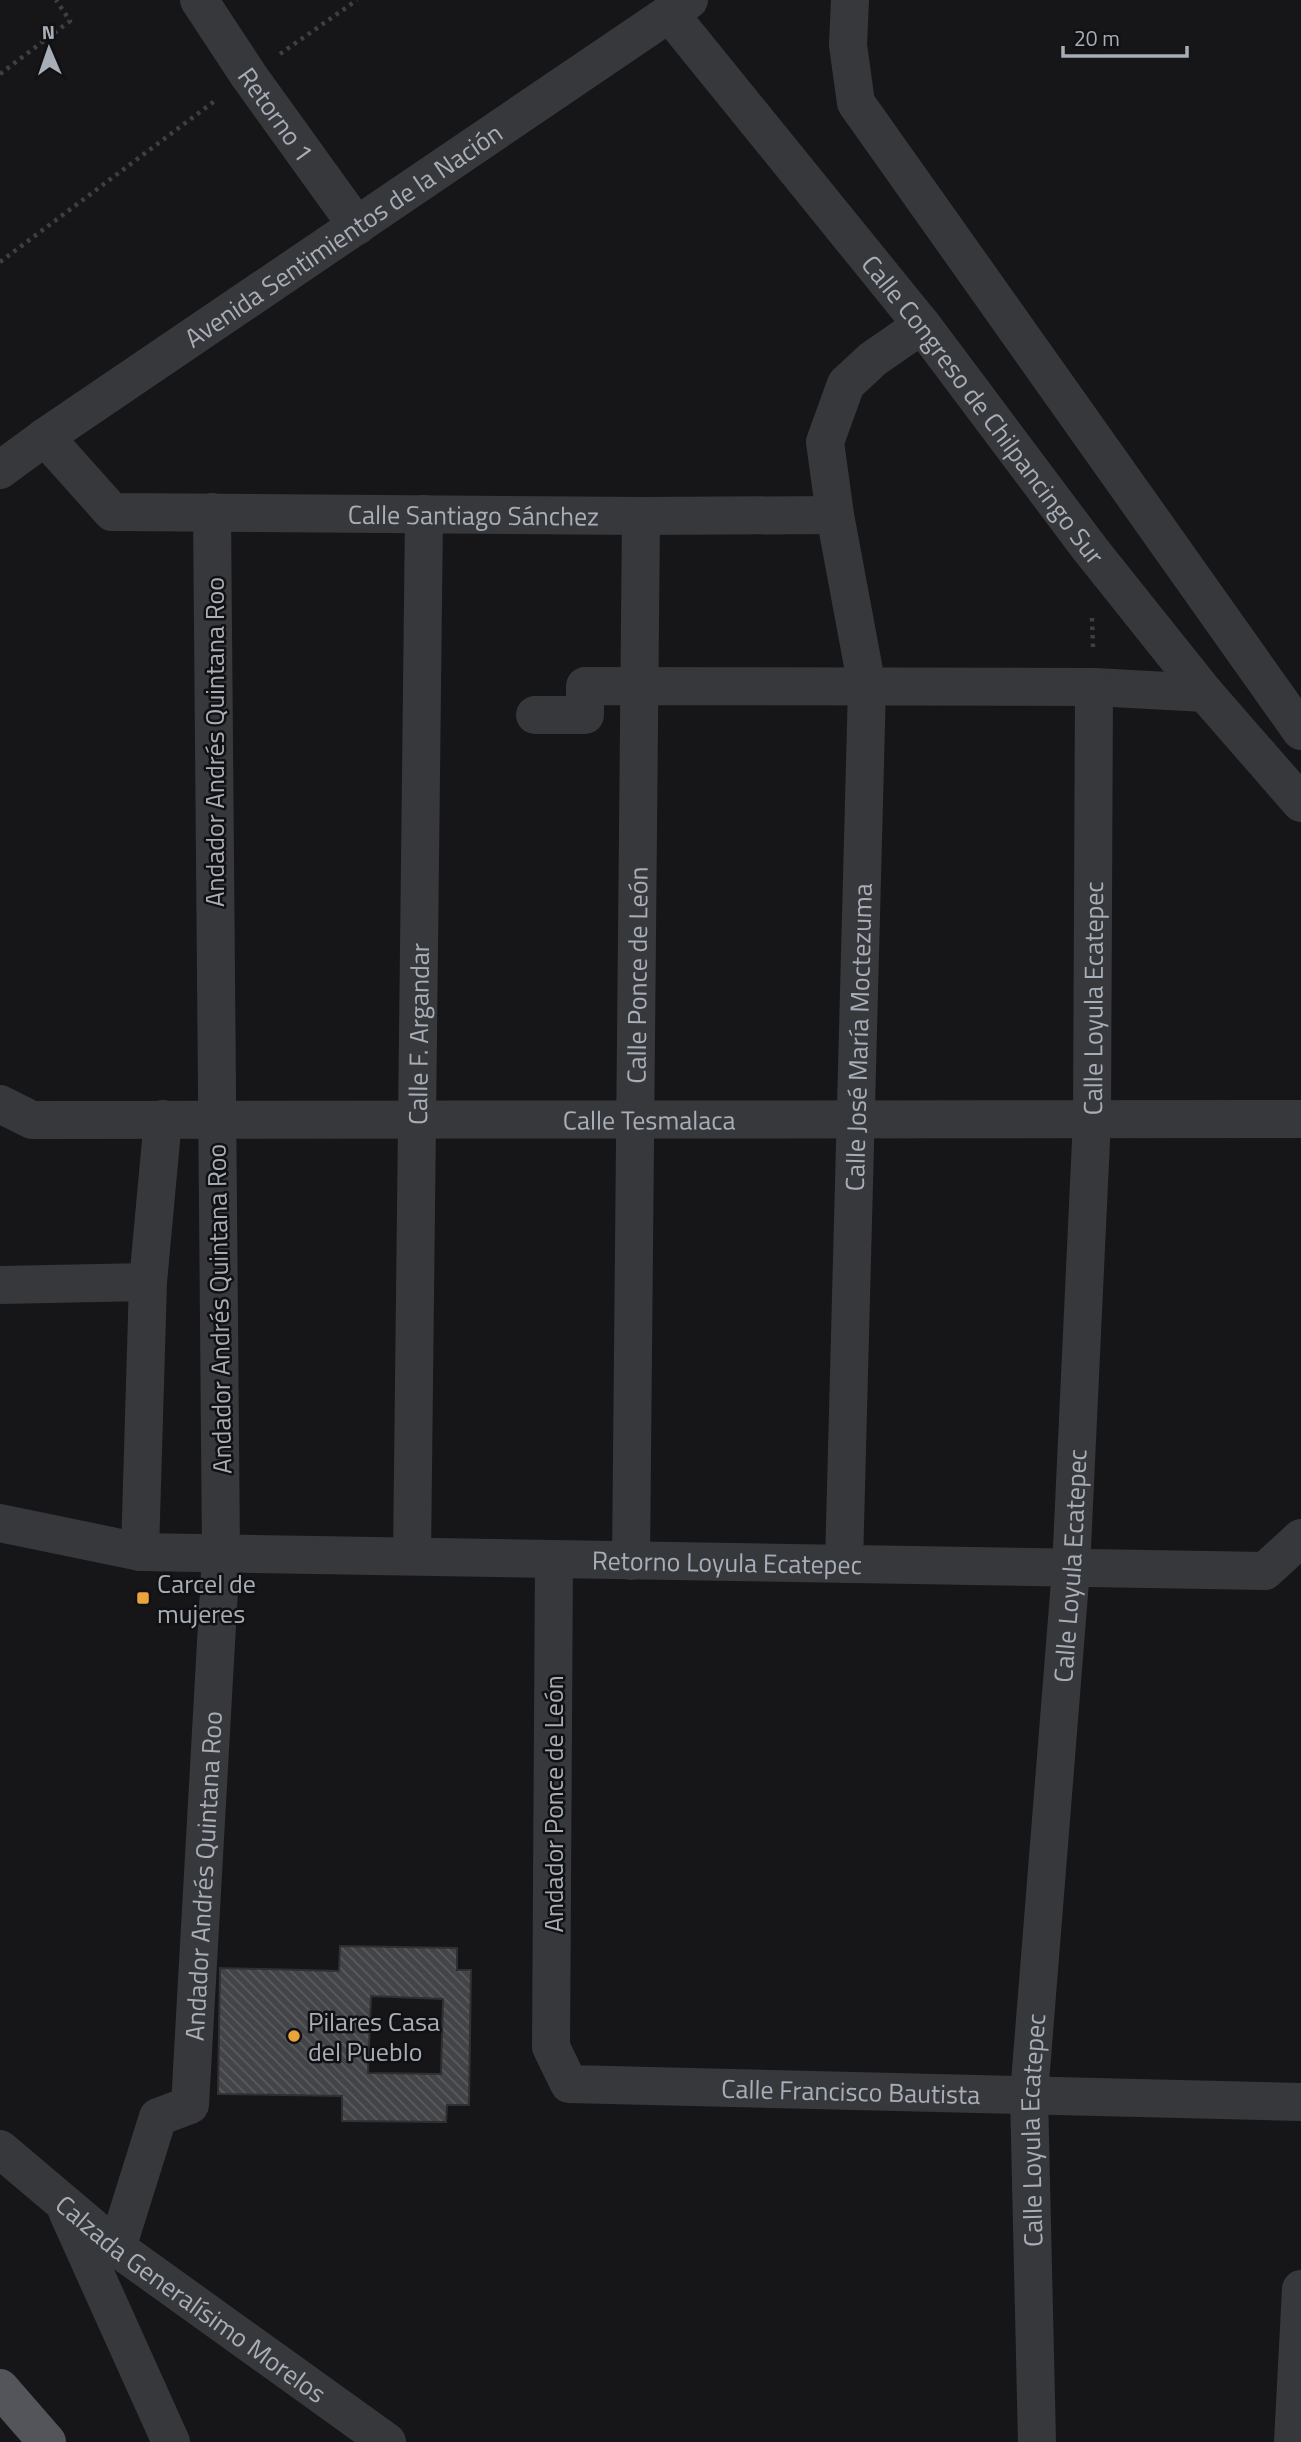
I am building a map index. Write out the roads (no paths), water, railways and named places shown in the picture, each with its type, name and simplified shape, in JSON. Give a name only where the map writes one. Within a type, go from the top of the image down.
[{"type":"main road","points":[[0,2388],[47,2442]]},
{"type":"street","name":"Retorno 1","points":[[199,0],[249,76],[357,226]]},
{"type":"street","points":[[850,0],[848,45],[856,103],[1301,731]]},
{"type":"street","name":"Avenida Sentimientos de la Nación","points":[[0,470],[679,7]]},
{"type":"street","name":"Calle Congreso de Chilpancingo Sur","points":[[679,7],[1090,549],[1205,693],[1301,803]]},
{"type":"street","name":"Calle José María Moctezuma","points":[[844,1564],[867,687],[835,515],[825,442],[846,384],[873,359],[922,325]]},
{"type":"street","name":"Calle Santiago Sánchez","points":[[45,437],[112,512],[835,515]]},
{"type":"street","name":"Andador Andrés Quintana Roo","points":[[117,2248],[158,2117],[190,2105],[222,1553],[212,512]]},
{"type":"street","name":"Calle F. Argandar","points":[[412,1556],[424,514]]},
{"type":"street","name":"Calle Ponce de León","points":[[631,1560],[641,516]]},
{"type":"street","points":[[535,715],[585,715],[585,686],[1094,687],[1205,693]]},
{"type":"street","name":"Calle Loyula Ecatepec","points":[[1037,2442],[1029,2095],[1071,1569],[1092,1119],[1094,687]]},
{"type":"street","name":"Calle Tesmalaca","points":[[0,1104],[32,1120],[1301,1119]]},
{"type":"street","points":[[140,1552],[148,1282],[163,1119]]},
{"type":"street","points":[[0,1285],[148,1282]]},
{"type":"street","name":"Retorno Loyula Ecatepec","points":[[0,1522],[140,1552],[1265,1572],[1301,1538]]},
{"type":"street","name":"Andador Ponce de León","points":[[551,2047],[554,1560]]},
{"type":"street","name":"Calle Francisco Bautista","points":[[551,2047],[569,2084],[1301,2102]]},
{"type":"street","name":"Calzada Generalísimo Morelos","points":[[0,2149],[117,2248],[387,2442]]},
{"type":"street","points":[[62,2199],[171,2442]]},
{"type":"street","points":[[1293,2442],[1301,2289]]},
{"type":"place","name":"Carcel de mujeres","points":[[143,1598]]},
{"type":"place","name":"Pilares Casa del Pueblo","points":[[294,2036]]}]
